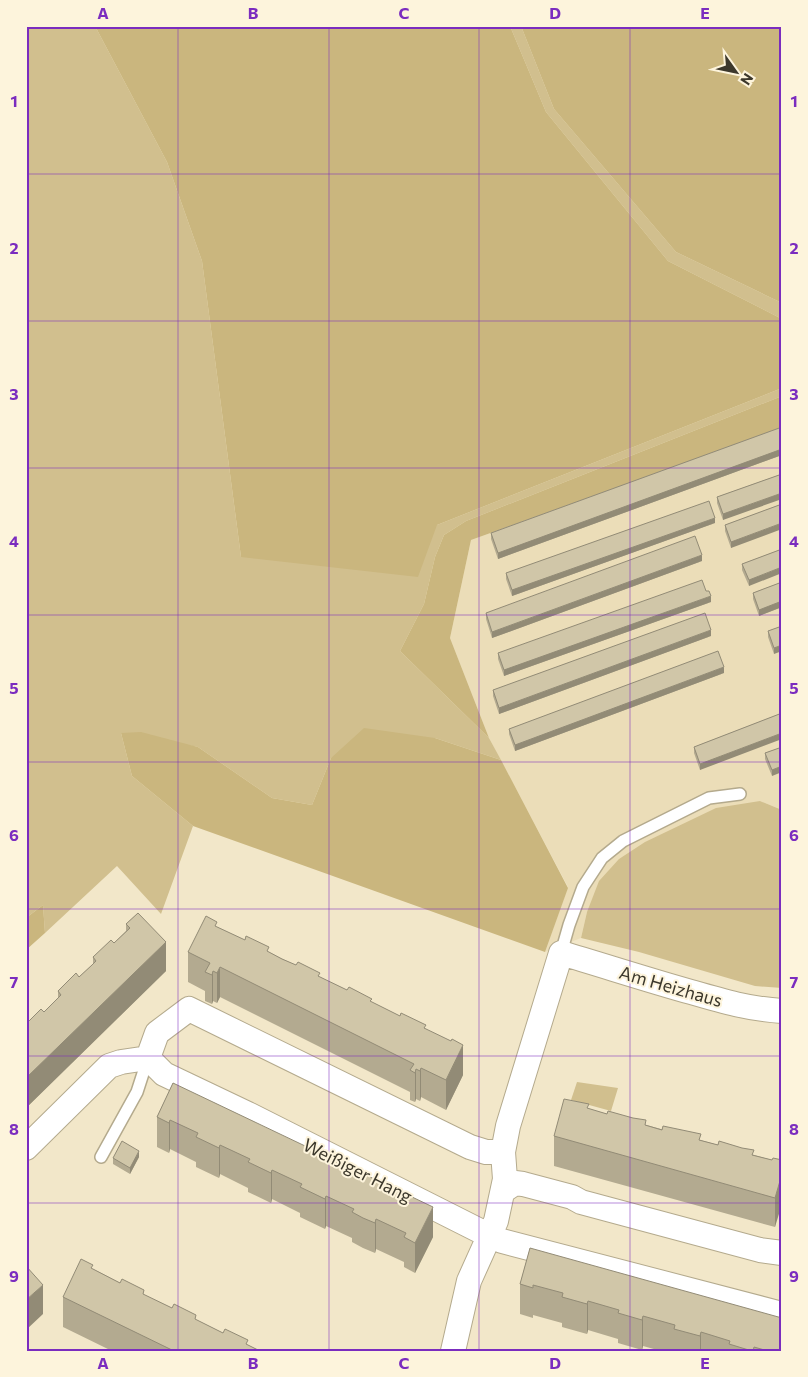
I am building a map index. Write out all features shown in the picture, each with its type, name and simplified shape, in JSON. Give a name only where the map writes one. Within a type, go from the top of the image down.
[{"type":"street","name":"Am Heizhaus","points":[[562,953],[732,1004],[760,1010],[782,1010]]},
{"type":"street","points":[[453,1351],[469,1281],[496,1221],[505,1179],[503,1152],[508,1126],[562,953]]},
{"type":"street","points":[[26,1148],[109,1066],[121,1062],[148,1058],[157,1033],[189,1009],[470,1147],[486,1152],[503,1152]]},
{"type":"street","name":"Weißiger Hang","points":[[148,1058],[164,1074],[502,1241],[782,1314]]},
{"type":"street","points":[[503,1191],[515,1183],[523,1184],[572,1197],[581,1202],[753,1248],[782,1253]]},
{"type":"lane","points":[[562,953],[583,887],[602,858],[623,841],[709,798],[740,794]]},
{"type":"lane","points":[[101,1157],[137,1092],[148,1058]]},
{"type":"shaded area","points":[[26,26],[95,26],[167,162],[202,261],[241,557],[437,525],[782,388],[782,396],[466,521],[444,535],[435,557],[424,604],[400,651],[489,738],[501,760],[435,738],[331,758],[312,805],[272,798],[198,747],[121,733],[132,776],[193,826],[161,914],[117,866],[45,933],[43,905],[26,918]]},
{"type":"shaded area","points":[[95,26],[510,26],[546,112],[668,261],[782,319],[782,388],[437,525],[418,577],[241,557],[202,261],[167,162]]},
{"type":"shaded area","points":[[510,26],[521,26],[554,109],[676,252],[782,303],[782,319],[668,261],[546,112]]},
{"type":"shaded area","points":[[521,26],[782,26],[782,303],[676,252],[554,109]]},
{"type":"shaded area","points":[[782,396],[782,428],[471,540],[450,638],[489,738],[400,651],[424,604],[435,557],[444,535],[466,521]]},
{"type":"shaded area","points":[[782,428],[782,810],[760,801],[587,912],[581,938],[545,952],[568,887],[489,738],[450,638],[471,540]]},
{"type":"shaded area","points":[[364,728],[435,738],[501,760],[568,888],[545,952],[193,826],[132,776],[121,733],[141,732],[198,747],[272,798],[312,805],[331,758]]},
{"type":"shaded area","points":[[760,801],[782,810],[782,988],[755,986],[639,952],[581,938],[587,912],[599,881],[619,859],[645,842],[716,808]]},
{"type":"shaded area","points":[[43,905],[45,933],[26,950],[26,918]]},
{"type":"shaded area","points":[[577,1082],[618,1088],[611,1111],[571,1100]]},
{"type":"building","points":[[782,427],[782,449],[498,553],[491,533]]},
{"type":"building","points":[[782,474],[782,493],[723,514],[717,497]]},
{"type":"building","points":[[709,501],[715,518],[512,590],[506,573]]},
{"type":"building","points":[[782,504],[782,523],[731,542],[725,525]]},
{"type":"building","points":[[695,536],[702,555],[492,632],[486,613]]},
{"type":"building","points":[[782,549],[782,567],[749,580],[742,564]]},
{"type":"building","points":[[702,580],[706,591],[709,591],[711,596],[504,670],[498,653]]},
{"type":"building","points":[[782,582],[782,601],[759,610],[753,593]]},
{"type":"building","points":[[705,613],[711,630],[499,708],[493,690]]},
{"type":"building","points":[[782,626],[782,645],[774,648],[768,631]]},
{"type":"building","points":[[718,651],[724,667],[515,745],[509,729]]},
{"type":"building","points":[[782,713],[782,733],[700,764],[694,747]]},
{"type":"building","points":[[782,747],[782,766],[772,770],[765,753]]},
{"type":"building","points":[[138,913],[166,942],[26,1078],[26,1024],[41,1009],[44,1012],[61,995],[58,991],[76,973],[79,977],[92,965],[96,961],[93,957],[111,940],[114,943],[130,928],[126,924]]},
{"type":"building","points":[[206,916],[217,922],[215,926],[245,940],[246,936],[269,947],[267,951],[282,959],[296,965],[298,962],[320,973],[318,976],[347,990],[349,987],[372,999],[370,1001],[400,1016],[401,1013],[426,1025],[424,1028],[463,1045],[446,1080],[421,1068],[420,1071],[416,1069],[415,1073],[410,1070],[414,1064],[220,967],[217,973],[213,971],[212,975],[205,972],[210,963],[188,952]]},
{"type":"building","points":[[173,1083],[433,1207],[415,1243],[404,1237],[406,1233],[376,1219],[375,1223],[363,1218],[352,1212],[354,1209],[326,1196],[325,1199],[300,1187],[302,1184],[272,1170],[271,1173],[248,1162],[250,1159],[220,1145],[219,1148],[196,1137],[198,1133],[170,1120],[169,1123],[157,1117]]},
{"type":"building","points":[[564,1099],[589,1104],[587,1108],[607,1114],[608,1111],[646,1120],[645,1125],[662,1130],[663,1126],[701,1134],[699,1140],[718,1145],[719,1141],[754,1150],[752,1155],[772,1160],[773,1158],[782,1160],[782,1174],[775,1198],[554,1136]]},
{"type":"building","points":[[122,1141],[139,1151],[130,1168],[113,1158]]},
{"type":"building","points":[[530,1248],[782,1318],[782,1351],[768,1351],[754,1347],[752,1351],[729,1344],[730,1341],[701,1332],[700,1336],[674,1329],[675,1325],[643,1316],[642,1320],[618,1313],[619,1310],[588,1301],[587,1304],[562,1297],[563,1293],[533,1285],[533,1288],[520,1284]]},
{"type":"building","points":[[81,1259],[93,1265],[91,1268],[120,1283],[122,1279],[144,1290],[143,1294],[172,1308],[174,1304],[196,1315],[195,1319],[223,1333],[225,1329],[248,1340],[246,1344],[260,1351],[174,1351],[63,1297]]},
{"type":"building","points":[[26,1266],[43,1285],[26,1300]]}]
